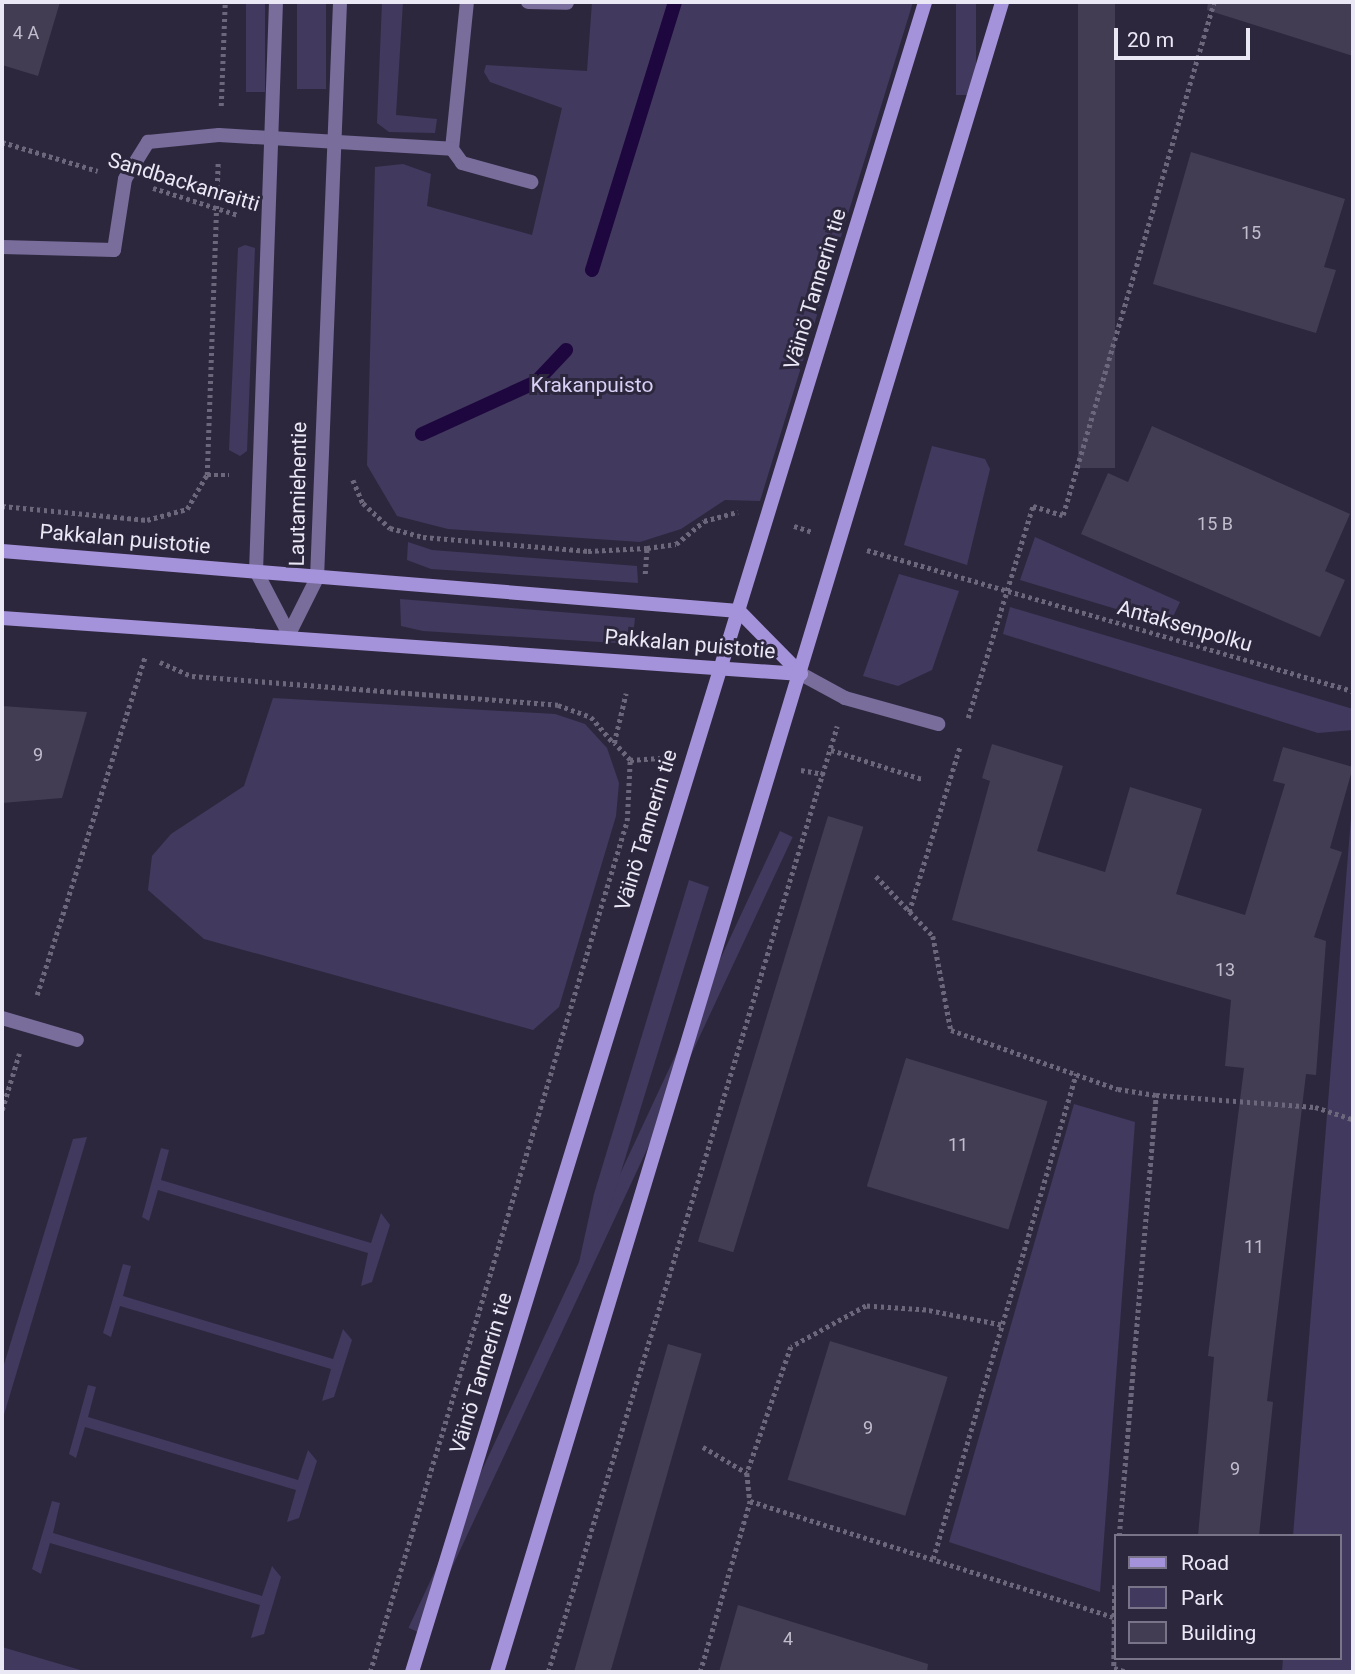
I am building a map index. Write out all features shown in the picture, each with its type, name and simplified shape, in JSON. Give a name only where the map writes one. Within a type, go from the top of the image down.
[{"type":"main road","name":"Väinö Tannerin tie","points":[[412,1672],[722,670],[925,2]]},
{"type":"main road","points":[[497,1672],[801,674],[836,540],[1002,2]]},
{"type":"main road","name":"Pakkalan puistotie","points":[[2,551],[144,560],[317,578],[643,600],[739,611],[801,674]]},
{"type":"main road","name":"Pakkalan puistotie","points":[[2,618],[289,634],[722,670],[801,674]]},
{"type":"street","name":"Lautamiehentie","points":[[276,2],[256,571],[289,634]]},
{"type":"street","name":"Lautamiehentie","points":[[289,634],[317,578],[318,475],[340,2]]},
{"type":"street","points":[[467,2],[452,149],[463,163],[531,182]]},
{"type":"street","points":[[528,2],[567,3]]},
{"type":"street","points":[[2,247],[114,250],[125,179],[148,142],[219,135],[452,149]]},
{"type":"street","points":[[801,674],[845,698],[938,724]]},
{"type":"street","points":[[2,1018],[77,1040]]},
{"type":"path","points":[[2,506],[147,520],[187,509],[207,475],[225,2]]},
{"type":"path","points":[[965,727],[1033,506],[1063,515],[1214,2]]},
{"type":"path","name":"Sandbackanraitti","points":[[2,142],[269,225]]},
{"type":"path","points":[[207,475],[259,475]]},
{"type":"path","name":"Antaksenpolku","points":[[318,475],[351,475],[363,503],[390,528],[423,537],[588,551],[647,548],[676,544],[704,521],[733,512],[767,518],[1353,691]]},
{"type":"path","points":[[144,560],[147,520]]},
{"type":"path","points":[[643,600],[647,548]]},
{"type":"path","points":[[2,1110],[146,656],[145,628]]},
{"type":"path","points":[[133,655],[146,656],[192,676],[558,705],[591,717],[630,760],[627,821],[370,1672]]},
{"type":"path","points":[[614,743],[634,661]]},
{"type":"path","points":[[548,1672],[845,698]]},
{"type":"path","points":[[909,912],[961,740]]},
{"type":"path","points":[[831,750],[922,779]]},
{"type":"path","points":[[876,876],[933,936],[951,1030],[1076,1074],[1156,1095],[1315,1107],[1353,1119]]},
{"type":"path","points":[[933,1559],[1076,1074]]},
{"type":"path","points":[[1119,1534],[1156,1095]]},
{"type":"path","points":[[700,1672],[750,1501],[747,1473],[791,1347],[866,1306],[926,1310],[1001,1325]]},
{"type":"path","points":[[703,1447],[747,1473]]},
{"type":"path","points":[[750,1501],[1112,1617]]},
{"type":"path","points":[[1114,1595],[1114,1668],[1127,1672]]},
{"type":"green space","points":[[246,2],[265,2],[265,92],[246,92]]},
{"type":"green space","points":[[297,2],[326,2],[326,89],[297,89]]},
{"type":"green space","points":[[382,2],[403,2],[396,115],[437,119],[435,133],[389,132],[377,123]]},
{"type":"green space","name":"Krakanpuisto","points":[[592,2],[913,2],[760,501],[725,500],[681,529],[640,542],[448,529],[397,516],[367,465],[375,167],[403,164],[431,174],[427,206],[532,235],[562,108],[490,82],[484,72],[486,65],[587,71]]},
{"type":"green space","points":[[956,2],[976,2],[976,95],[956,95]]},
{"type":"green space","points":[[245,245],[255,248],[247,451],[240,456],[229,450],[238,248]]},
{"type":"green space","points":[[932,446],[985,459],[990,469],[967,565],[904,545]]},
{"type":"green space","points":[[1035,537],[1180,602],[1169,625],[1020,580]]},
{"type":"green space","points":[[408,542],[432,550],[637,566],[638,583],[431,569],[407,560]]},
{"type":"green space","points":[[899,574],[959,591],[932,670],[898,686],[863,676]]},
{"type":"green space","points":[[400,599],[635,618],[632,644],[423,631],[401,626]]},
{"type":"green space","points":[[1010,607],[1353,709],[1353,730],[1318,733],[1003,634]]},
{"type":"green space","points":[[273,698],[555,714],[585,724],[607,748],[619,783],[616,816],[559,1007],[533,1030],[204,939],[148,890],[152,856],[171,834],[244,786]]},
{"type":"green space","points":[[1353,793],[1353,1672],[1282,1672],[1283,1660],[1341,1660],[1341,1534],[1293,1534]]},
{"type":"green space","points":[[780,831],[793,837],[421,1634],[409,1628]]},
{"type":"green space","points":[[689,880],[709,887],[590,1272],[578,1267],[594,1194]]},
{"type":"green space","points":[[1074,1104],[1135,1122],[1100,1592],[949,1542]]},
{"type":"green space","points":[[87,1137],[2,1418],[2,1371],[73,1139]]},
{"type":"green space","points":[[161,1148],[169,1150],[161,1180],[371,1243],[381,1213],[390,1225],[372,1282],[361,1286],[368,1253],[158,1190],[149,1221],[142,1217]]},
{"type":"green space","points":[[123,1264],[131,1266],[123,1296],[333,1359],[343,1329],[352,1340],[334,1397],[322,1401],[331,1369],[120,1306],[111,1337],[103,1333]]},
{"type":"green space","points":[[88,1385],[96,1387],[88,1417],[298,1480],[308,1450],[317,1461],[299,1518],[287,1522],[296,1490],[85,1427],[76,1458],[69,1454]]},
{"type":"green space","points":[[52,1501],[60,1503],[53,1533],[262,1596],[272,1566],[281,1577],[264,1634],[251,1638],[260,1605],[50,1543],[41,1574],[32,1569]]},
{"type":"green space","points":[[2,1647],[87,1672],[2,1672]]},
{"type":"building","points":[[2,2],[60,2],[38,76],[2,65]]},
{"type":"building","points":[[1078,2],[1115,2],[1115,468],[1078,468]]},
{"type":"building","points":[[1208,2],[1353,2],[1353,56],[1207,10]]},
{"type":"building","points":[[1191,152],[1345,199],[1324,267],[1336,270],[1316,333],[1153,284]]},
{"type":"building","points":[[1152,426],[1350,514],[1325,571],[1345,580],[1320,637],[1081,534],[1108,473],[1128,482]]},
{"type":"building","points":[[2,706],[87,712],[62,798],[2,803]]},
{"type":"building","points":[[992,744],[1063,766],[1037,851],[1105,872],[1130,787],[1202,809],[1176,894],[1245,915],[1285,784],[1273,781],[1283,747],[1353,767],[1330,848],[1342,852],[1314,937],[1326,941],[1316,1075],[1306,1074],[1267,1401],[1273,1402],[1259,1534],[1198,1534],[1214,1357],[1208,1356],[1244,1068],[1225,1066],[1231,1000],[952,920],[990,781],[982,778]]},
{"type":"building","points":[[828,816],[863,827],[733,1252],[698,1242]]},
{"type":"building","points":[[906,1058],[1048,1101],[1008,1229],[867,1186]]},
{"type":"building","points":[[830,1341],[948,1377],[905,1516],[788,1480]]},
{"type":"building","points":[[668,1344],[702,1354],[610,1672],[574,1672]]},
{"type":"building","points":[[738,1605],[928,1664],[927,1672],[719,1672]]},
{"type":"waterway","points":[[592,270],[675,2]]},
{"type":"waterway","points":[[422,434],[536,382],[566,350]]}]
